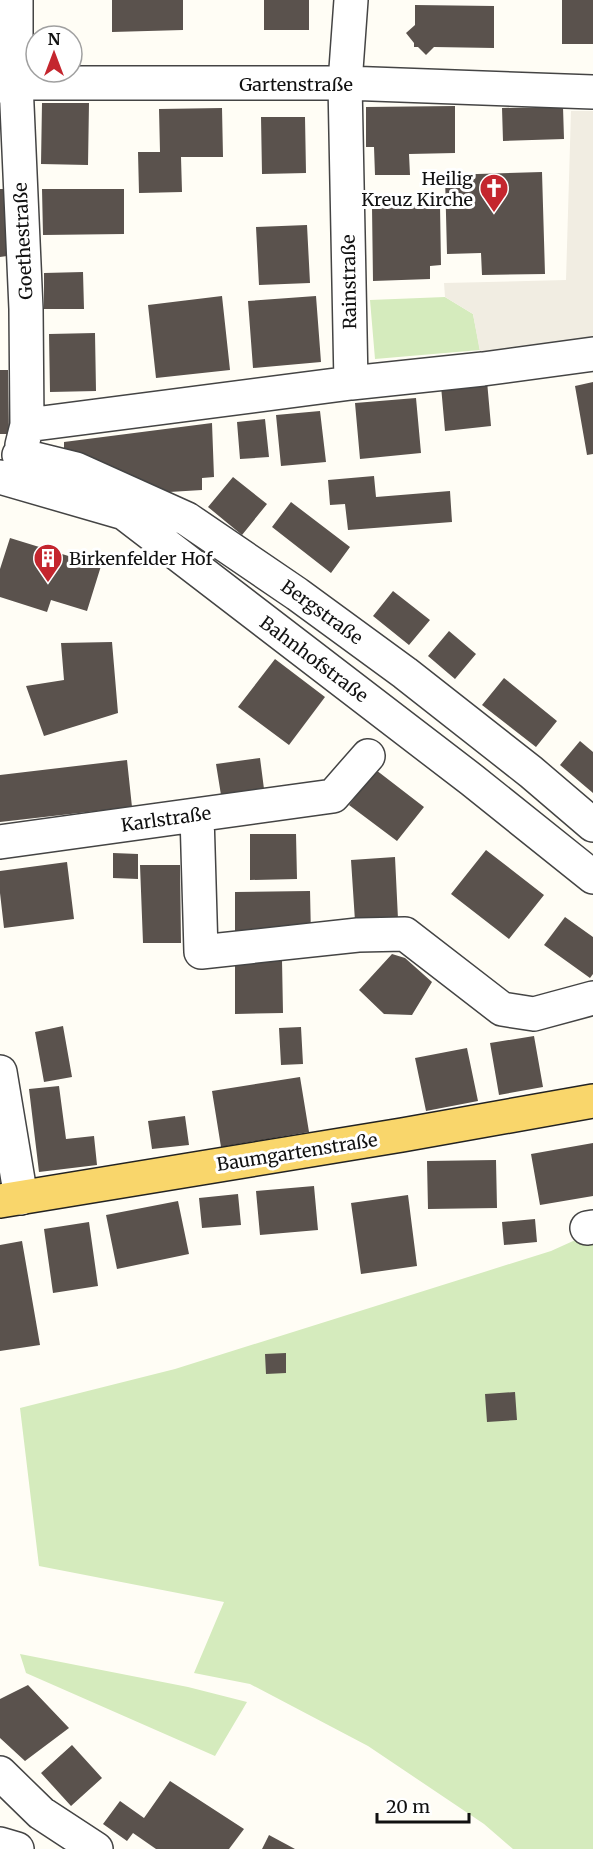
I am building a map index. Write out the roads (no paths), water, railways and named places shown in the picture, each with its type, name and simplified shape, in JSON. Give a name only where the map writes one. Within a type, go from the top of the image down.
[{"type":"main road","name":"Baumgartenstraße","points":[[10,1200],[593,1101]]},
{"type":"street","name":"Goethestraße","points":[[15,460],[26,309],[8,85],[16,0]]},
{"type":"street","name":"Rainstraße","points":[[351,0],[345,83],[351,383]]},
{"type":"street","name":"Gartenstraße","points":[[8,85],[345,83],[593,92]]},
{"type":"street","points":[[15,460],[351,383],[483,369],[593,354]]},
{"type":"street","name":"Bergstraße","points":[[15,460],[76,468],[187,519],[297,594],[396,667],[531,772],[593,825]]},
{"type":"street","name":"Bahnhofstraße","points":[[15,460],[124,513],[472,780],[593,877]]},
{"type":"street","name":"Karlstraße","points":[[0,842],[333,796],[368,756]]},
{"type":"street","points":[[197,815],[201,952],[358,935],[405,934],[502,1009],[534,1014],[593,998]]},
{"type":"street","points":[[0,1072],[10,1200]]},
{"type":"street","points":[[0,1773],[40,1813],[96,1849]]},
{"type":"street","points":[[0,1844],[17,1849]]},
{"type":"place","name":"Heilig Kreuz Kirche","points":[[494,214]]},
{"type":"place","name":"Birkenfelder Hof","points":[[48,584]]}]
